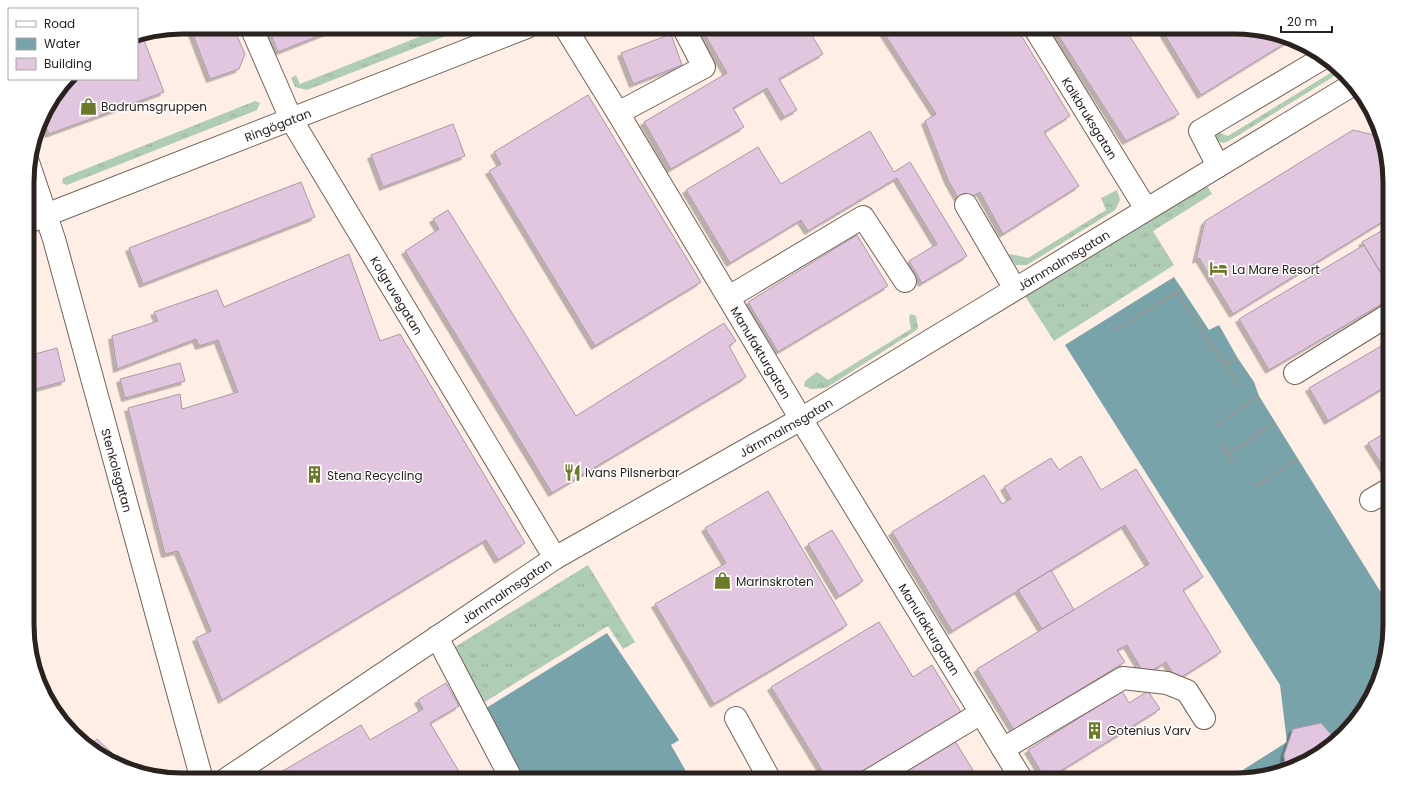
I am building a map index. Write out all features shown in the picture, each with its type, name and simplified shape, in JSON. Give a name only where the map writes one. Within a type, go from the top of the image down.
[{"type":"street","name":"Kolgruvegatan","points":[[255,34],[291,119],[555,558]]},
{"type":"street","name":"Ringögatan","points":[[37,219],[509,34]]},
{"type":"street","name":"Manufakturgatan","points":[[568,34],[618,113],[801,419],[1017,773]]},
{"type":"street","points":[[618,113],[704,67],[687,34]]},
{"type":"street","name":"Kalkbruksgatan","points":[[1038,34],[1146,210]]},
{"type":"street","points":[[1218,166],[1200,130],[1319,60]]},
{"type":"street","name":"Järnmalmsgatan","points":[[235,773],[555,558],[801,419],[1348,87]]},
{"type":"street","name":"Stenkolsgatan","points":[[34,200],[37,219],[200,773]]},
{"type":"street","points":[[966,205],[1015,289]]},
{"type":"street","points":[[729,297],[863,217],[905,281]]},
{"type":"street","points":[[1295,373],[1383,318]]},
{"type":"street","points":[[1371,500],[1383,493]]},
{"type":"street","points":[[437,637],[508,773]]},
{"type":"street","points":[[1002,749],[1123,678],[1166,683],[1187,691],[1204,718]]},
{"type":"street","points":[[882,773],[981,714]]},
{"type":"street","points":[[736,718],[766,773]]},
{"type":"path","points":[[1117,329],[1182,289]]},
{"type":"path","points":[[1176,292],[1239,386]]},
{"type":"path","points":[[1224,365],[1237,358]]},
{"type":"path","points":[[1217,425],[1259,396]]},
{"type":"path","points":[[1227,454],[1275,423]]},
{"type":"path","points":[[1221,444],[1234,465]]},
{"type":"path","points":[[1256,486],[1298,459]]},
{"type":"green space","points":[[426,34],[451,34],[307,90],[295,87],[291,78],[296,75],[300,84]]},
{"type":"green space","points":[[1331,69],[1337,74],[1229,141],[1223,143],[1214,140],[1213,130],[1228,136],[1332,72]]},
{"type":"green space","points":[[255,101],[260,103],[257,110],[67,185],[62,183],[63,178]]},
{"type":"green space","points":[[1204,181],[1212,194],[1153,231],[1174,265],[1054,341],[1025,296]]},
{"type":"green space","points":[[1117,190],[1120,200],[1115,210],[1027,265],[1016,265],[1008,257],[1010,254],[1028,258],[1106,210],[1101,198]]},
{"type":"green space","points":[[911,314],[916,316],[918,328],[915,331],[826,388],[811,389],[804,386],[805,381],[817,372],[828,380],[911,329],[909,317]]},
{"type":"green space","points":[[588,565],[635,642],[623,649],[608,626],[483,703],[450,650]]},
{"type":"water","points":[[1174,277],[1209,330],[1219,325],[1237,357],[1254,382],[1259,396],[1383,596],[1382,644],[1372,682],[1358,707],[1340,730],[1333,736],[1321,723],[1293,729],[1284,755],[1285,764],[1254,772],[1238,773],[1287,742],[1280,685],[1065,345]]},
{"type":"water","points":[[607,633],[679,740],[671,745],[687,773],[517,773],[483,710]]},
{"type":"building","points":[[193,34],[236,34],[245,54],[239,69],[210,79]]},
{"type":"building","points":[[271,34],[323,34],[278,52]]},
{"type":"building","points":[[671,34],[682,65],[633,84],[621,53]]},
{"type":"building","points":[[704,34],[811,34],[823,54],[779,79],[797,110],[784,117],[767,88],[733,108],[744,127],[671,169],[644,122],[727,73]]},
{"type":"building","points":[[885,34],[1020,34],[1070,116],[1044,132],[1079,186],[1003,234],[980,192],[961,203],[948,180],[925,121],[936,114]]},
{"type":"building","points":[[1057,34],[1128,34],[1179,114],[1126,141]]},
{"type":"building","points":[[1164,34],[1245,34],[1286,43],[1201,95]]},
{"type":"building","points":[[144,39],[164,92],[49,134],[45,125],[49,116],[74,80],[138,80],[138,41]]},
{"type":"building","points":[[588,95],[701,282],[595,346],[489,171],[501,164],[494,152]]},
{"type":"building","points":[[453,124],[465,156],[383,187],[371,155]]},
{"type":"building","points":[[1353,130],[1375,135],[1383,172],[1383,221],[1233,314],[1199,258],[1196,260],[1205,221]]},
{"type":"building","points":[[870,131],[894,172],[910,162],[967,256],[922,283],[909,261],[937,244],[897,178],[808,231],[801,220],[730,263],[686,190],[758,147],[781,184]]},
{"type":"building","points":[[301,182],[315,217],[143,284],[129,248]]},
{"type":"building","points":[[448,210],[576,416],[724,323],[736,341],[729,346],[746,377],[552,493],[405,251],[439,229],[433,219]]},
{"type":"building","points":[[1383,230],[1383,276],[1362,242]]},
{"type":"building","points":[[857,235],[888,286],[778,352],[748,302]]},
{"type":"building","points":[[1364,245],[1383,276],[1383,303],[1269,370],[1239,319]]},
{"type":"building","name":"Stena Recycling","points":[[349,254],[380,341],[400,334],[525,543],[498,560],[486,540],[222,700],[196,638],[211,631],[178,551],[165,554],[128,408],[180,394],[182,409],[238,392],[218,340],[199,346],[196,339],[117,369],[112,336],[158,321],[154,312],[217,290],[224,307]]},
{"type":"building","points":[[1383,345],[1383,388],[1328,421],[1309,388]]},
{"type":"building","points":[[57,348],[65,381],[34,389],[34,354]]},
{"type":"building","points":[[180,363],[185,381],[125,398],[120,379]]},
{"type":"building","points":[[1383,434],[1383,467],[1368,443]]},
{"type":"building","points":[[1081,456],[1101,490],[1136,469],[1203,577],[1183,590],[1221,652],[1177,680],[1166,662],[1145,675],[1127,645],[1117,650],[1125,662],[1014,730],[977,669],[1149,564],[1125,525],[952,631],[892,532],[984,475],[1002,504],[1011,499],[1004,487],[1051,458],[1059,470]]},
{"type":"building","points":[[768,491],[847,625],[714,704],[655,604],[726,563],[705,528]]},
{"type":"building","points":[[832,530],[863,581],[839,596],[808,544]]},
{"type":"building","points":[[1051,570],[1074,610],[1042,629],[1018,590]]},
{"type":"building","points":[[879,622],[913,677],[932,665],[964,717],[872,773],[824,773],[771,687]]},
{"type":"building","points":[[446,683],[459,706],[430,723],[460,773],[282,773],[361,725],[370,740],[423,709],[418,700]]},
{"type":"building","name":"Gotenius Varv","points":[[1122,691],[1129,703],[1148,691],[1160,709],[1057,773],[1042,773],[1028,750]]},
{"type":"building","points":[[1321,723],[1333,736],[1301,758],[1285,764],[1284,755],[1293,729]]},
{"type":"building","points":[[97,739],[113,754],[112,755],[93,743]]},
{"type":"building","points":[[955,741],[975,773],[902,773]]},
{"type":"place","name":"Badrumsgruppen","points":[[88,106]]},
{"type":"place","name":"La Mare Resort","points":[[1219,269]]},
{"type":"place","name":"Ivans Pilsnerbar","points":[[572,472]]},
{"type":"place","name":"Stena Recycling","points":[[314,475]]},
{"type":"place","name":"Marinskroten","points":[[723,581]]},
{"type":"place","name":"Gotenius Varv","points":[[1094,730]]}]
